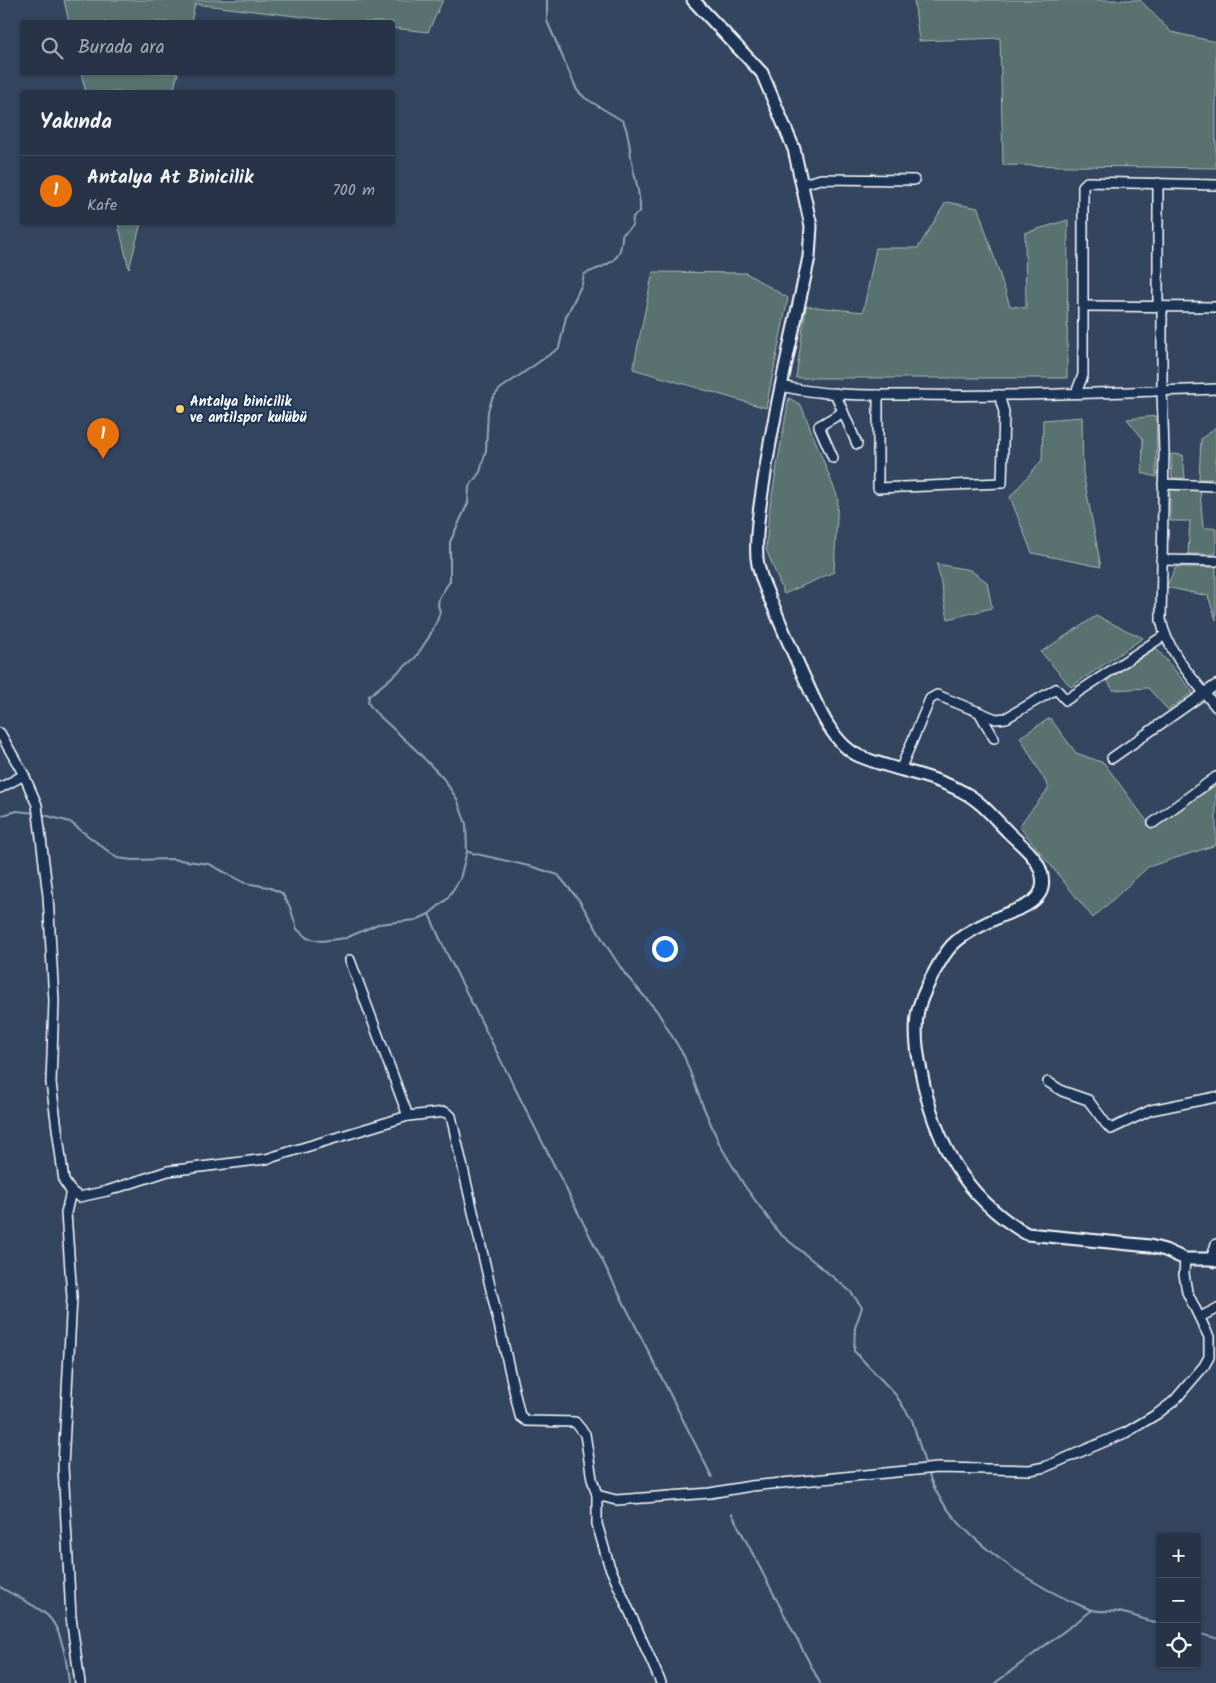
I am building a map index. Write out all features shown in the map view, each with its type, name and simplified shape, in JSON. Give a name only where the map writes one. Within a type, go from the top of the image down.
[{"type":"street","points":[[693,0],[762,73],[794,149],[811,226],[809,257],[769,449],[758,525],[758,558],[763,580],[810,690],[832,733],[849,751],[900,770],[936,780],[962,791],[977,801],[1032,856],[1040,869],[1043,881],[1040,894],[1028,904],[994,919],[957,940],[947,951],[925,990],[918,1010],[918,1056],[926,1098],[934,1122],[950,1159],[961,1175],[990,1208],[1027,1234],[1150,1246],[1186,1259],[1214,1260],[1216,1244]]},
{"type":"street","points":[[802,184],[821,179],[914,180]]},
{"type":"street","points":[[1076,393],[1082,375],[1083,186],[1087,182],[1216,185]]},
{"type":"street","points":[[1158,184],[1163,484],[1161,620],[1165,635],[1173,652],[1216,707]]},
{"type":"street","points":[[1083,306],[1216,306]]},
{"type":"street","points":[[781,386],[799,391],[878,395],[999,395],[1216,389]]},
{"type":"street","points":[[835,393],[857,444]]},
{"type":"street","points":[[878,395],[878,488],[1002,483],[1004,412],[999,395]]},
{"type":"street","points":[[833,458],[819,426],[844,412]]},
{"type":"street","points":[[1163,484],[1216,486]]},
{"type":"street","points":[[1161,560],[1216,561]]},
{"type":"street","points":[[900,770],[930,699],[937,695],[978,712],[996,718],[1006,718],[1056,689],[1066,700],[1165,635]]},
{"type":"street","points":[[1112,758],[1216,685]]},
{"type":"street","points":[[978,712],[994,738]]},
{"type":"street","points":[[0,733],[24,775],[36,805],[48,896],[54,1002],[51,1083],[64,1181],[71,1191],[79,1197],[106,1191],[168,1171],[266,1158],[408,1116],[444,1112],[451,1116],[520,1416],[527,1421],[575,1422],[585,1434],[592,1479],[597,1495],[597,1524],[609,1565],[661,1683]]},
{"type":"street","points":[[0,788],[24,775]]},
{"type":"street","points":[[1153,823],[1216,777]]},
{"type":"street","points":[[350,960],[408,1116]]},
{"type":"street","points":[[1048,1082],[1062,1091],[1088,1100],[1111,1129],[1151,1110],[1216,1097]]},
{"type":"street","points":[[71,1191],[66,1213],[72,1297],[64,1466],[71,1617],[80,1683]]},
{"type":"street","points":[[597,1495],[616,1500],[710,1493],[751,1486],[937,1468],[1030,1470],[1045,1467],[1127,1432],[1157,1414],[1181,1393],[1213,1358],[1209,1337],[1187,1292],[1184,1274],[1186,1259]]},
{"type":"street","points":[[1200,1317],[1216,1309]]},
{"type":"green space","points":[[64,0],[443,0],[428,32],[395,28],[395,20],[329,20],[195,4],[191,20],[69,20]]},
{"type":"green space","points":[[914,0],[1140,0],[1171,32],[1216,42],[1216,168],[1003,165],[1000,38],[919,41]]},
{"type":"green space","points":[[82,75],[177,75],[174,90],[86,90]]},
{"type":"green space","points":[[946,202],[978,208],[1010,306],[1026,308],[1025,233],[1068,220],[1067,378],[796,378],[806,306],[863,312],[876,248],[918,248]]},
{"type":"green space","points":[[118,225],[140,225],[129,269]]},
{"type":"green space","points":[[653,272],[746,273],[788,298],[766,408],[633,369]]},
{"type":"green space","points":[[789,398],[801,405],[838,498],[834,572],[784,594],[766,549],[769,512]]},
{"type":"green space","points":[[1157,416],[1156,477],[1142,473],[1143,439],[1127,419]]},
{"type":"green space","points":[[1082,417],[1083,473],[1101,567],[1032,553],[1010,497],[1042,460],[1043,420]]},
{"type":"green space","points":[[1216,427],[1216,479],[1199,479],[1201,439]]},
{"type":"green space","points":[[1171,454],[1183,455],[1185,478],[1172,478]]},
{"type":"green space","points":[[1170,488],[1200,491],[1203,527],[1216,529],[1216,554],[1188,554],[1190,521],[1170,521]]},
{"type":"green space","points":[[937,564],[970,570],[987,582],[992,608],[948,619]]},
{"type":"green space","points":[[1176,567],[1216,567],[1216,620],[1208,596],[1166,587]]},
{"type":"green space","points":[[1096,616],[1143,638],[1071,687],[1041,652]]},
{"type":"green space","points":[[1156,648],[1193,692],[1168,710],[1148,688],[1113,690],[1107,680]]},
{"type":"green space","points":[[1050,718],[1076,753],[1104,763],[1152,828],[1216,785],[1216,845],[1148,867],[1093,918],[1019,826],[1049,788],[1020,737]]},
{"type":"waterway","points":[[41,814],[70,822],[117,858],[132,860],[172,859],[209,864],[245,883],[268,887],[282,893],[290,907],[297,929],[307,938],[321,941],[346,938],[378,924],[416,920],[429,914],[447,899],[460,879],[467,851],[466,824],[457,799],[443,778],[374,711],[368,703],[369,696],[415,658],[437,621],[440,612],[439,598],[450,581],[450,542],[468,503],[469,487],[480,472],[486,450],[488,411],[492,399],[500,389],[559,348],[566,317],[582,284],[584,274],[612,262],[620,252],[622,235],[632,226],[633,217],[640,211],[638,190],[625,125],[623,121],[585,98],[577,90],[547,21],[547,0]]},
{"type":"waterway","points":[[0,816],[17,811],[34,813]]},
{"type":"waterway","points":[[468,852],[533,867],[558,875],[579,900],[625,974],[657,1011],[684,1056],[720,1145],[744,1185],[779,1233],[850,1291],[862,1307],[855,1328],[854,1351],[895,1394],[912,1420],[926,1467]]},
{"type":"waterway","points":[[429,914],[445,950],[712,1477]]},
{"type":"waterway","points":[[928,1472],[938,1494],[953,1516],[994,1555],[1018,1572],[1043,1587],[1089,1609],[1119,1612],[1157,1623]]},
{"type":"waterway","points":[[732,1514],[820,1683]]},
{"type":"waterway","points":[[0,1587],[38,1608],[53,1622],[63,1647],[69,1683]]},
{"type":"waterway","points":[[995,1683],[1091,1611]]},
{"type":"waterway","points":[[1201,1634],[1216,1638]]},
{"type":"place","name":"Antalya binicilik ve antilspor kulübü","points":[[180,409]]},
{"type":"place","name":"Antalya At Binicilik","points":[[103,459]]}]
